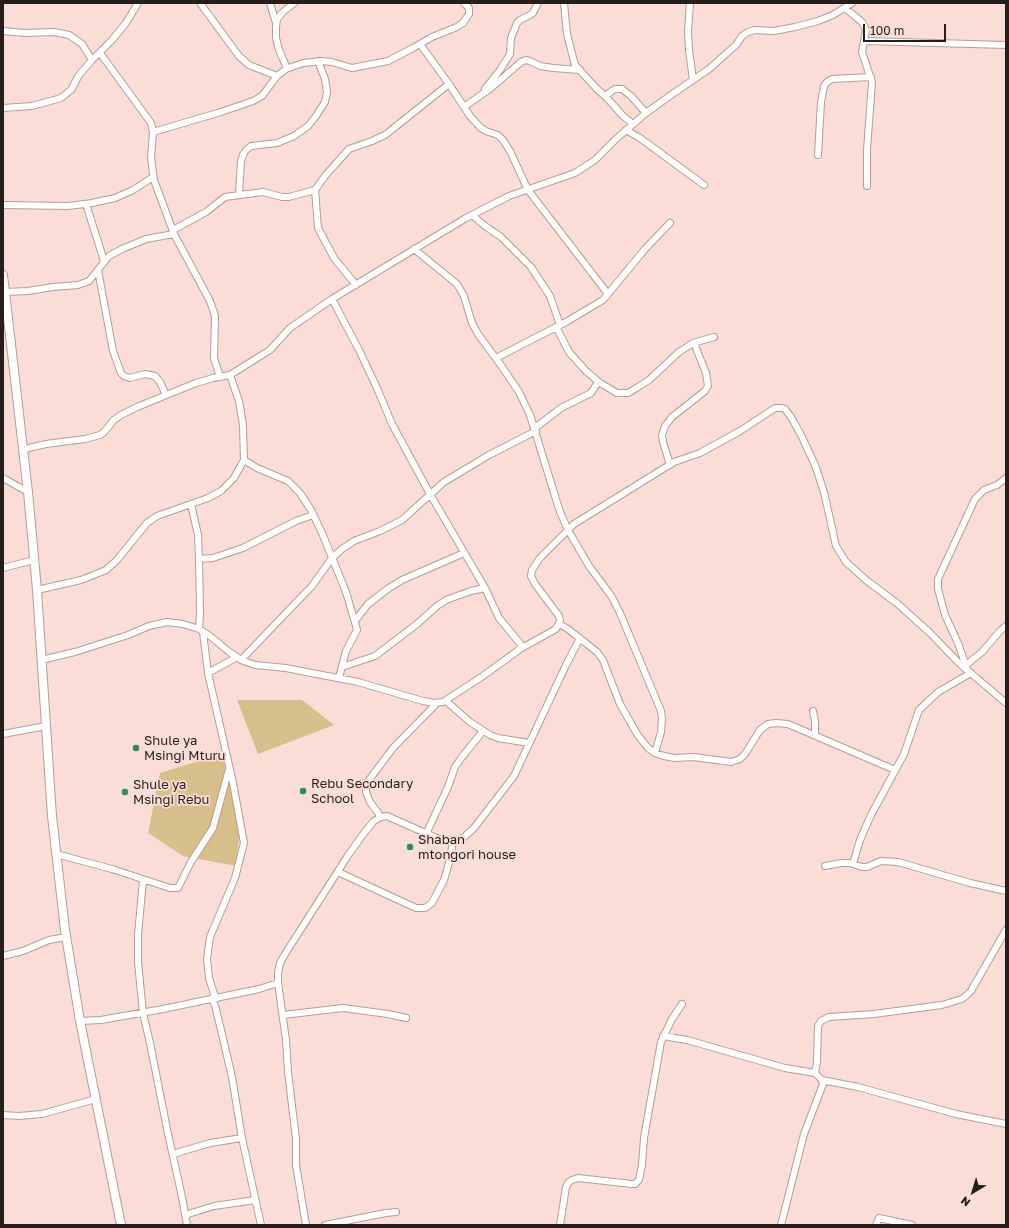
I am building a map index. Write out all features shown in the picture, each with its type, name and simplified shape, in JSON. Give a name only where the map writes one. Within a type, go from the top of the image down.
[{"type":"main road","points":[[3,275],[24,449],[37,590],[52,816],[66,937],[80,1021],[121,1225]]},
{"type":"street","points":[[3,108],[32,106],[61,98],[71,90],[79,75],[126,23],[138,3]]},
{"type":"street","points":[[200,3],[239,56],[249,65],[277,76]]},
{"type":"street","points":[[270,3],[276,23],[276,38],[287,68]]},
{"type":"street","points":[[276,23],[277,19],[283,12],[294,3]]},
{"type":"street","points":[[153,132],[253,101],[262,96],[277,76],[287,68],[303,63],[318,61],[332,62],[352,68],[364,67],[388,61],[432,37],[463,23],[469,14],[469,8],[464,3]]},
{"type":"street","points":[[480,95],[500,70],[510,54],[511,38],[517,23],[520,20],[530,16],[538,3]]},
{"type":"street","points":[[564,3],[567,34],[575,65],[623,116],[633,124]]},
{"type":"street","points":[[690,3],[688,44],[693,80]]},
{"type":"street","points":[[24,449],[46,444],[85,439],[100,435],[121,414],[196,383],[220,376],[230,375],[270,350],[290,328],[332,299],[414,249],[472,215],[509,196],[575,173],[595,160],[646,113],[724,56],[736,45],[742,36],[748,32],[755,30],[774,31],[818,21],[852,3]]},
{"type":"street","points":[[845,8],[863,23],[866,30],[862,52],[871,77],[867,150],[867,186]]},
{"type":"street","points":[[3,31],[25,33],[54,32],[69,35],[82,44],[92,60]]},
{"type":"street","points":[[864,41],[1006,45]]},
{"type":"street","points":[[420,44],[470,116],[481,128],[503,140],[510,151],[528,190],[608,294]]},
{"type":"street","points":[[100,53],[151,123],[153,132],[151,158],[153,177],[174,232],[210,301],[215,316],[214,358],[220,376]]},
{"type":"street","points":[[464,107],[521,62],[526,60],[540,66],[580,70]]},
{"type":"street","points":[[239,194],[242,161],[246,150],[251,146],[277,143],[294,136],[308,126],[325,102],[327,92],[325,79],[318,61]]},
{"type":"street","points":[[818,155],[821,102],[824,86],[832,79],[871,77]]},
{"type":"street","points":[[5,292],[78,286],[89,281],[109,256],[146,239],[174,232],[206,212],[225,197],[263,192],[282,197],[289,197],[315,190],[325,176],[349,149],[372,141],[385,134],[449,84]]},
{"type":"street","points":[[605,96],[615,89],[622,89],[646,113]]},
{"type":"street","points":[[626,130],[640,138],[704,185]]},
{"type":"street","points":[[3,205],[68,206],[86,204],[115,198],[133,190],[153,177]]},
{"type":"street","points":[[315,190],[318,228],[334,258],[356,285]]},
{"type":"street","points":[[86,204],[104,262]]},
{"type":"street","points":[[472,215],[501,237],[531,267],[550,296],[558,326],[569,352],[598,382],[617,393],[628,392],[649,380],[679,352],[694,343],[714,337]]},
{"type":"street","points":[[496,358],[558,326],[603,300],[645,249],[670,222]]},
{"type":"street","points":[[414,249],[457,284],[464,296],[472,323],[478,334],[519,392],[530,415],[560,512],[568,530],[590,566],[612,597],[661,711],[661,732],[655,753]]},
{"type":"street","points":[[98,270],[113,351],[121,372],[124,376],[130,378],[145,374],[155,376],[160,382],[166,395]]},
{"type":"street","points":[[332,299],[377,388],[392,424],[430,494],[485,588],[499,618],[523,648]]},
{"type":"street","points":[[670,465],[662,435],[665,426],[672,417],[705,391],[708,386],[706,373],[694,343]]},
{"type":"street","points":[[37,590],[81,580],[106,570],[117,560],[148,523],[158,516],[208,498],[222,491],[234,478],[244,460],[243,425],[238,400],[230,375]]},
{"type":"street","points":[[208,673],[239,658],[312,586],[332,558],[342,549],[354,541],[380,531],[402,520],[444,482],[535,429],[561,408],[591,393],[598,382]]},
{"type":"street","points":[[42,660],[75,652],[128,635],[149,626],[167,622],[183,624],[201,630],[239,658],[255,665],[286,668],[358,682],[423,701],[437,703],[446,701],[523,648],[553,631],[559,624],[559,616],[535,584],[531,576],[534,565],[568,530],[587,516],[670,465],[714,446],[775,408],[782,408],[785,409],[801,435],[815,466],[829,512],[836,546],[846,562],[903,609],[968,669],[1005,700]]},
{"type":"street","points":[[244,460],[257,468],[288,480],[300,493],[313,515],[332,558],[346,592],[357,630],[348,646],[339,678]]},
{"type":"street","points":[[3,478],[28,492]]},
{"type":"street","points":[[968,669],[945,615],[938,590],[938,579],[975,499],[984,490],[997,485],[1006,478]]},
{"type":"street","points":[[191,504],[198,535],[201,630],[208,673],[244,843],[235,878],[210,937],[207,959],[209,978],[232,1077],[242,1138],[261,1225]]},
{"type":"street","points":[[199,559],[213,558],[243,548],[296,521],[313,515]]},
{"type":"street","points":[[355,622],[368,604],[389,588],[402,580],[464,553]]},
{"type":"street","points":[[3,568],[34,560]]},
{"type":"street","points":[[342,667],[375,656],[446,600],[471,591],[485,588]]},
{"type":"street","points":[[559,624],[568,629],[597,652],[602,660],[620,704],[637,734],[648,748],[655,753],[669,757],[731,762],[740,759],[745,754],[760,730],[768,724],[788,724],[895,770]]},
{"type":"street","points":[[853,864],[865,828],[904,754],[919,710],[938,692],[968,669],[1006,626]]},
{"type":"street","points":[[306,1225],[296,1165],[296,1139],[283,1015],[278,983],[278,973],[285,954],[364,833],[374,821],[381,817],[387,816],[441,840],[453,841],[463,838],[474,828],[494,804],[514,776],[580,638]]},
{"type":"street","points":[[446,701],[483,731],[498,738],[529,743]]},
{"type":"street","points":[[381,817],[370,802],[366,792],[366,787],[369,780],[393,748],[437,703]]},
{"type":"street","points":[[813,711],[815,721],[814,735]]},
{"type":"street","points":[[3,734],[46,726]]},
{"type":"street","points":[[426,834],[448,787],[455,767],[483,731]]},
{"type":"street","points":[[56,854],[112,869],[170,888],[178,888],[191,862],[214,828],[229,769]]},
{"type":"street","points":[[338,872],[416,908],[425,908],[432,903],[444,880],[453,841]]},
{"type":"street","points":[[825,866],[841,863],[868,867],[881,861],[898,862],[970,883],[1006,891]]},
{"type":"street","points":[[143,880],[138,934],[138,962],[143,1013],[182,1197],[186,1225]]},
{"type":"street","points":[[815,1074],[818,1062],[817,1030],[821,1021],[829,1017],[874,1014],[942,1005],[962,999],[971,991],[1006,930]]},
{"type":"street","points":[[3,956],[23,951],[49,940],[66,937]]},
{"type":"street","points":[[80,1021],[101,1020],[143,1013],[213,997],[259,989],[278,983]]},
{"type":"street","points":[[560,1225],[566,1187],[572,1180],[578,1178],[635,1184],[639,1180],[642,1165],[644,1138],[661,1042],[672,1019],[682,1004]]},
{"type":"street","points":[[283,1015],[343,1008],[406,1018]]},
{"type":"street","points":[[663,1036],[687,1040],[785,1068],[815,1074],[822,1080],[858,1087],[944,1111],[1006,1124]]},
{"type":"street","points":[[780,1225],[804,1134],[822,1084],[822,1080]]},
{"type":"street","points":[[3,1114],[19,1116],[42,1114],[96,1099]]},
{"type":"street","points":[[173,1154],[210,1143],[242,1138]]},
{"type":"street","points":[[184,1215],[214,1206],[255,1200]]},
{"type":"street","points":[[325,1225],[396,1212]]},
{"type":"street","points":[[876,1225],[878,1218],[912,1225]]},
{"type":"shaded area","points":[[237,700],[302,700],[334,725],[258,754]]},
{"type":"shaded area","points":[[222,754],[240,828],[236,866],[183,856],[148,833],[160,773]]},
{"type":"place","name":"Shule ya Msingi Mturu","points":[[136,748]]},
{"type":"place","name":"Rebu Secondary School","points":[[303,791]]},
{"type":"place","name":"Shule ya Msingi Rebu","points":[[125,792]]},
{"type":"place","name":"Shaban mtongori house","points":[[410,847]]}]
